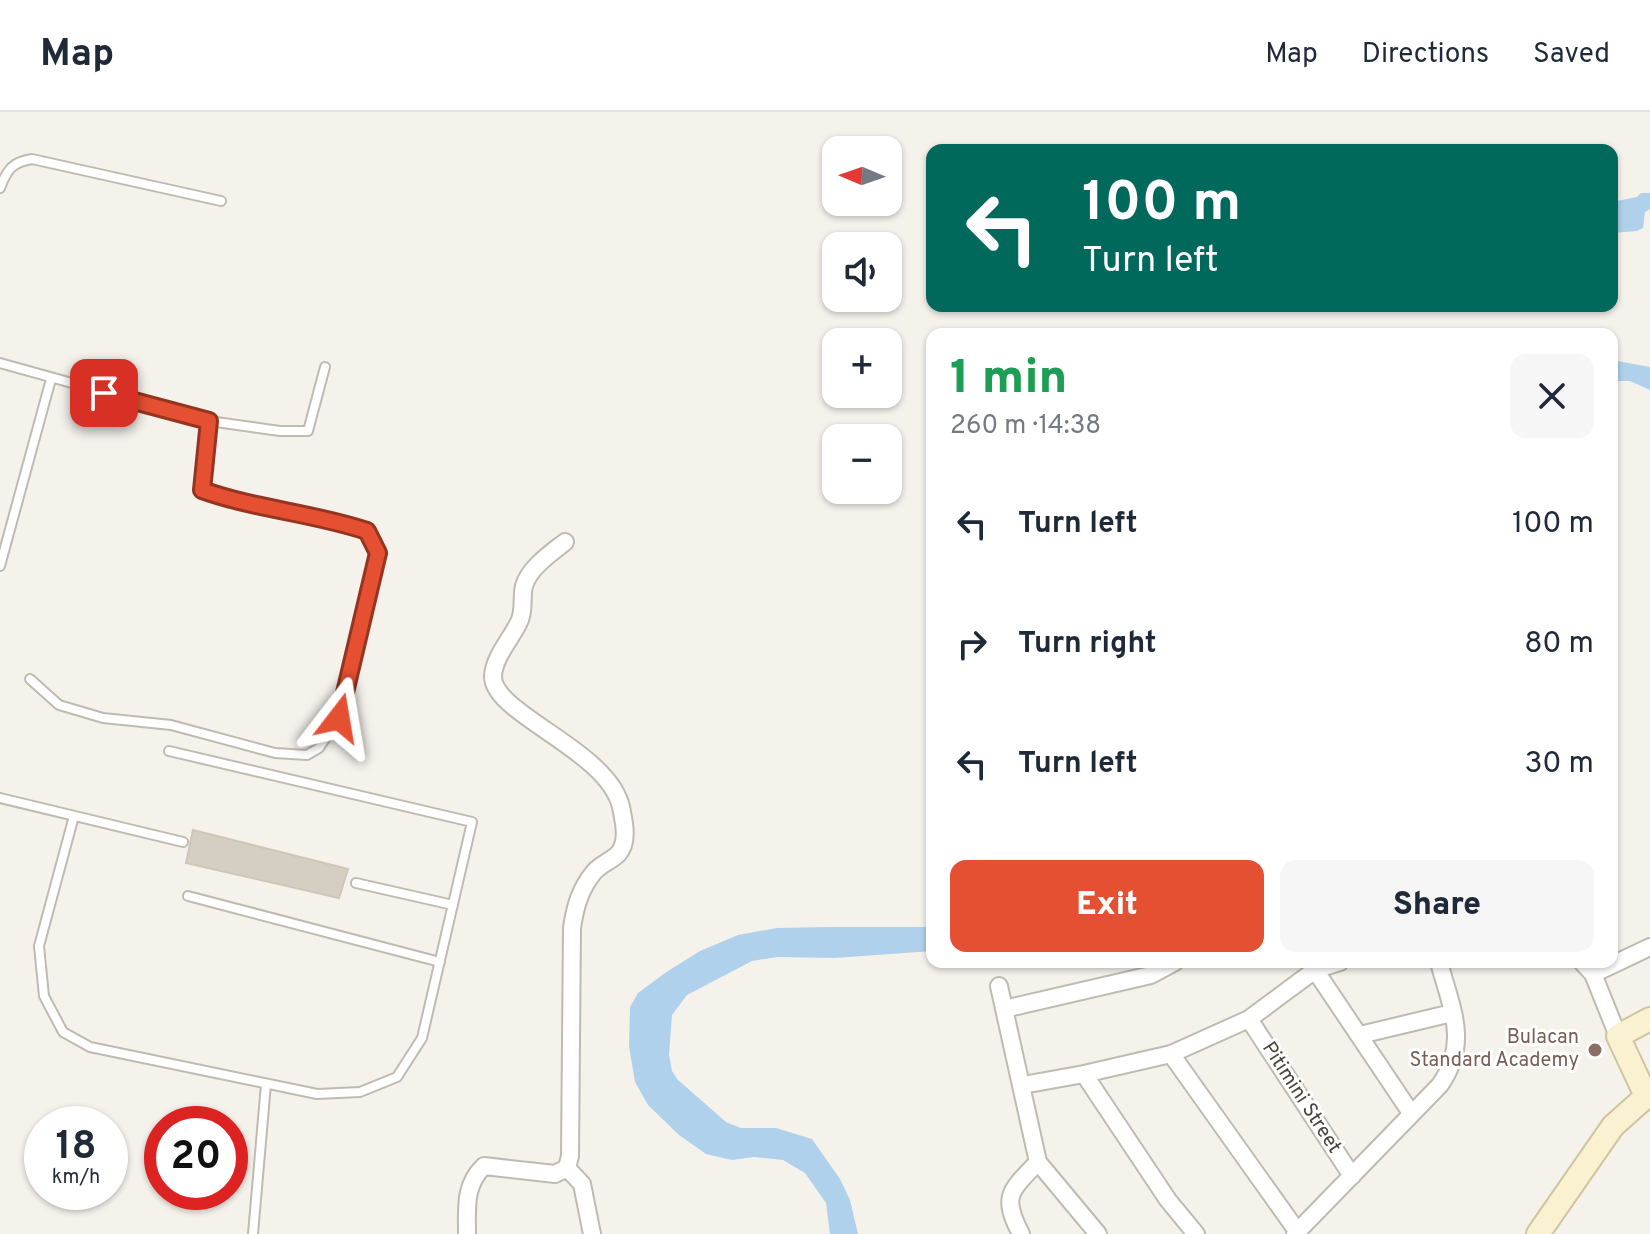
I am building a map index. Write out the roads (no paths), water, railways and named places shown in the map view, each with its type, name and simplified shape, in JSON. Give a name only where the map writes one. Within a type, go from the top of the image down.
[{"type":"main road","points":[[1538,1234],[1613,1126],[1649,1097],[1618,1036],[1650,1019]]},
{"type":"street","points":[[467,1234],[468,1189],[473,1176],[484,1166],[555,1174],[567,1168],[570,1156],[576,903],[596,870],[619,853],[624,843],[620,803],[607,779],[576,750],[497,693],[493,677],[496,663],[520,620],[524,586],[536,567],[565,542]]},
{"type":"street","points":[[1618,958],[1650,947]]},
{"type":"street","points":[[1004,1009],[1151,975],[1164,968]]},
{"type":"street","points":[[1023,1085],[1171,1054],[1249,1019],[1321,968]]},
{"type":"street","points":[[1171,1054],[1296,1233],[1440,1085],[1451,1069],[1457,1046],[1441,968]]},
{"type":"street","points":[[1588,968],[1618,1036]]},
{"type":"street","points":[[1315,970],[1411,1113]]},
{"type":"street","points":[[999,986],[1038,1162],[1098,1234]]},
{"type":"street","points":[[1360,1035],[1452,1013]]},
{"type":"street","name":"Pitimini Street","points":[[1249,1019],[1352,1176]]},
{"type":"street","points":[[1084,1074],[1168,1200],[1196,1234]]},
{"type":"street","points":[[1021,1234],[1009,1209],[1010,1200],[1019,1182],[1038,1162]]},
{"type":"street","points":[[567,1168],[582,1184],[592,1234]]},
{"type":"lane","points":[[0,188],[7,171],[16,161],[32,159],[221,201]]},
{"type":"lane","points":[[0,363],[209,421],[280,431],[308,431],[325,367]]},
{"type":"lane","points":[[0,566],[51,379]]},
{"type":"lane","points":[[30,679],[59,705],[103,718],[171,725],[275,753],[307,755],[319,748],[339,718],[378,553],[367,531],[318,517],[228,499],[202,490],[209,421]]},
{"type":"lane","points":[[74,816],[39,946],[44,996],[63,1032],[90,1047],[317,1094],[360,1092],[397,1077],[422,1038],[472,822],[169,751]]},
{"type":"lane","points":[[0,798],[183,842]]},
{"type":"lane","points":[[356,883],[453,905]]},
{"type":"lane","points":[[188,896],[440,962]]},
{"type":"lane","points":[[253,1234],[266,1084]]},
{"type":"water","points":[[1641,193],[1650,193],[1650,209],[1645,212],[1643,228],[1618,233],[1618,201],[1637,197]]},
{"type":"water","points":[[1618,361],[1650,367],[1650,390],[1630,381],[1618,381]]},
{"type":"water","points":[[926,927],[926,951],[835,958],[777,957],[752,961],[687,995],[672,1015],[669,1055],[672,1071],[678,1080],[726,1122],[741,1128],[776,1128],[812,1139],[840,1179],[850,1200],[858,1234],[830,1234],[826,1203],[805,1173],[783,1160],[754,1157],[732,1160],[706,1154],[679,1135],[648,1105],[635,1082],[629,1046],[630,1007],[638,993],[700,951],[738,935],[777,928]]},
{"type":"place","name":"Bulacan Standard Academy","points":[[1595,1050]]}]
